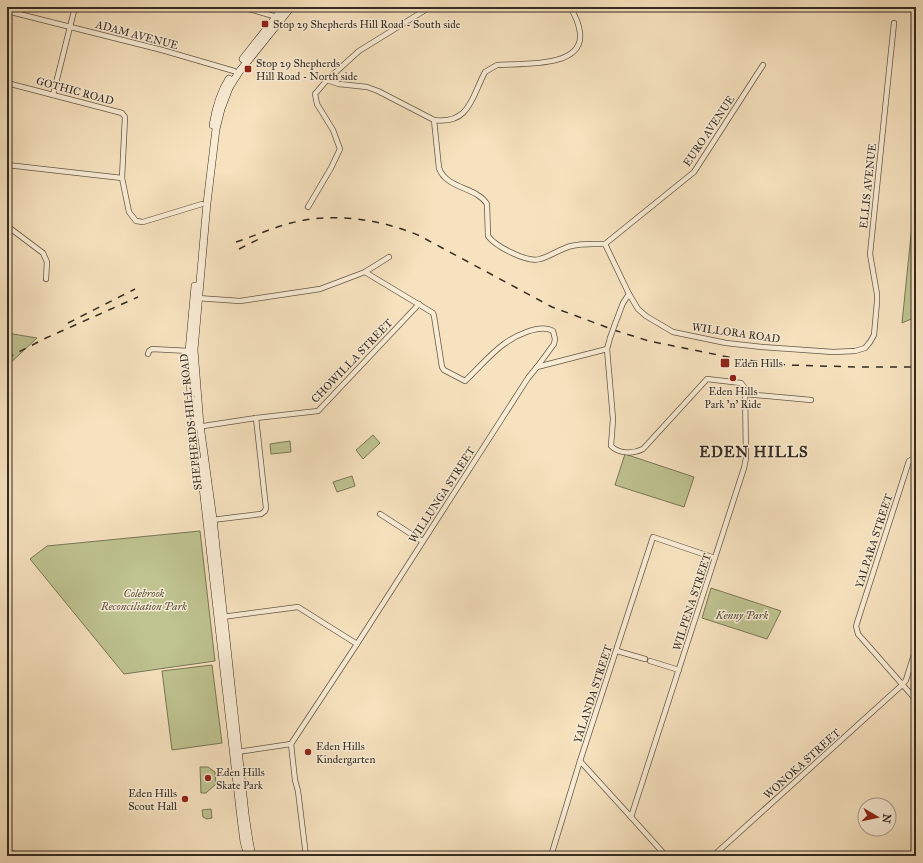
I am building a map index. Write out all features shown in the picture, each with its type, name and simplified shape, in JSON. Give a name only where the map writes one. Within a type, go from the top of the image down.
[{"type":"main road","name":"SHEPHERDS HILL ROAD","points":[[279,18],[284,7]]},
{"type":"main road","name":"SHEPHERDS HILL ROAD","points":[[252,856],[236,752],[198,427],[194,350],[196,298],[202,204],[216,107],[224,87],[279,18],[291,7]]},
{"type":"main road","name":"SHEPHERDS HILL ROAD","points":[[198,427],[191,397],[189,351],[216,129],[225,99],[236,72]]},
{"type":"main road","name":"SHEPHERDS HILL ROAD","points":[[236,752],[244,842],[248,856]]},
{"type":"street","points":[[53,95],[75,7]]},
{"type":"street","points":[[242,7],[279,18]]},
{"type":"street","points":[[308,207],[331,168],[340,149],[333,130],[317,104],[315,94],[326,80],[358,51],[430,7]]},
{"type":"street","points":[[326,80],[338,84],[367,87],[378,91],[434,120],[455,118],[463,114],[469,106],[485,72],[497,65],[552,61],[563,58],[572,53],[577,48],[580,36],[579,26],[570,7]]},
{"type":"street","name":"ADAM AVENUE","points":[[7,11],[162,50],[236,72]]},
{"type":"street","name":"ELLIS AVENUE","points":[[865,348],[874,335],[877,302],[870,254],[894,23]]},
{"type":"street","name":"EURO AVENUE","points":[[605,244],[694,172],[763,65]]},
{"type":"street","name":"GOTHIC ROAD","points":[[7,83],[122,113],[126,117],[122,178]]},
{"type":"street","points":[[434,120],[439,168],[441,173],[457,186],[485,200],[487,207],[488,236],[496,244],[533,260],[539,260],[571,246],[605,244]]},
{"type":"street","points":[[7,165],[122,178],[129,212],[136,221],[143,222],[202,204]]},
{"type":"street","points":[[7,226],[43,253],[47,262],[46,279]]},
{"type":"street","name":"WILLORA ROAD","points":[[605,244],[629,294],[638,309],[646,316],[673,332],[726,343],[826,352],[855,351],[865,348]]},
{"type":"street","points":[[196,298],[240,301],[320,289],[365,272],[389,257]]},
{"type":"street","points":[[365,272],[419,304]]},
{"type":"street","points":[[537,366],[607,349],[623,303],[629,294]]},
{"type":"street","name":"WILLUNGA STREET","points":[[291,744],[528,378],[555,340],[553,331],[549,329],[544,328],[533,330],[502,345],[465,381],[454,376],[442,367],[434,316],[432,312],[419,304]]},
{"type":"street","name":"CHOWILLA STREET","points":[[198,427],[256,418],[318,411],[419,304]]},
{"type":"street","points":[[148,354],[152,349],[189,351]]},
{"type":"street","name":"WILPENA STREET","points":[[607,349],[613,419],[611,446],[615,450],[627,453],[643,449],[707,378],[741,383],[745,388],[746,458],[744,468],[631,817]]},
{"type":"street","points":[[745,394],[811,400]]},
{"type":"street","points":[[210,520],[261,514],[265,511],[266,508],[256,418]]},
{"type":"street","name":"YALPARA STREET","points":[[902,685],[858,634],[856,626],[909,461],[916,457]]},
{"type":"street","points":[[380,514],[422,541]]},
{"type":"street","name":"YALANDA STREET","points":[[551,856],[580,761],[654,537],[715,558]]},
{"type":"street","points":[[220,618],[298,607],[357,644]]},
{"type":"street","points":[[916,648],[906,680],[902,685],[916,700]]},
{"type":"street","points":[[617,651],[679,670]]},
{"type":"street","name":"WONOKA STREET","points":[[713,856],[902,685]]},
{"type":"street","points":[[236,752],[291,744],[306,856]]},
{"type":"street","points":[[580,761],[666,856]]},
{"type":"street","points":[[7,853],[34,856]]},
{"type":"green space","points":[[916,186],[916,317],[902,323]]},
{"type":"green space","points":[[7,333],[37,338],[7,366]]},
{"type":"green space","points":[[373,435],[380,443],[363,459],[356,450]]},
{"type":"green space","points":[[290,441],[291,452],[271,454],[270,444]]},
{"type":"green space","points":[[625,454],[694,477],[684,507],[615,485]]},
{"type":"green space","points":[[352,476],[355,486],[337,492],[333,482]]},
{"type":"green space","name":"Colebrook Reconciliation Park","points":[[200,531],[215,661],[124,674],[30,559],[47,546]]},
{"type":"green space","name":"Kenny Park","points":[[711,588],[781,611],[767,639],[702,618]]},
{"type":"green space","points":[[212,665],[222,743],[172,750],[162,671]]},
{"type":"green space","name":"Eden Hills Skate Park","points":[[200,767],[208,767],[215,772],[216,784],[206,793],[201,793]]},
{"type":"green space","points":[[211,809],[212,818],[207,819],[203,817],[202,810]]},
{"type":"railway","points":[[236,242],[291,223],[323,218],[357,219],[389,225],[420,236],[552,307],[649,341],[738,359],[787,365],[916,367]]},
{"type":"railway","points":[[239,249],[263,237]]},
{"type":"railway","points":[[68,323],[135,289]]},
{"type":"railway","points":[[7,358],[46,338],[138,297]]},
{"type":"place","name":"Stop 29 Shepherds Hill Road - South side","points":[[265,24]]},
{"type":"place","name":"Stop 29 Shepherds Hill Road - North side","points":[[248,69]]},
{"type":"place","name":"Eden Hills","points":[[725,363]]},
{"type":"place","name":"Eden Hills Park 'n' Ride","points":[[733,378]]},
{"type":"place","name":"Eden Hills Kindergarten","points":[[308,752]]},
{"type":"place","name":"Eden Hills Skate Park","points":[[208,778]]},
{"type":"place","name":"Eden Hills Scout Hall","points":[[185,799]]},
{"type":"district","name":"EDEN HILLS","points":[[754,452]]}]
